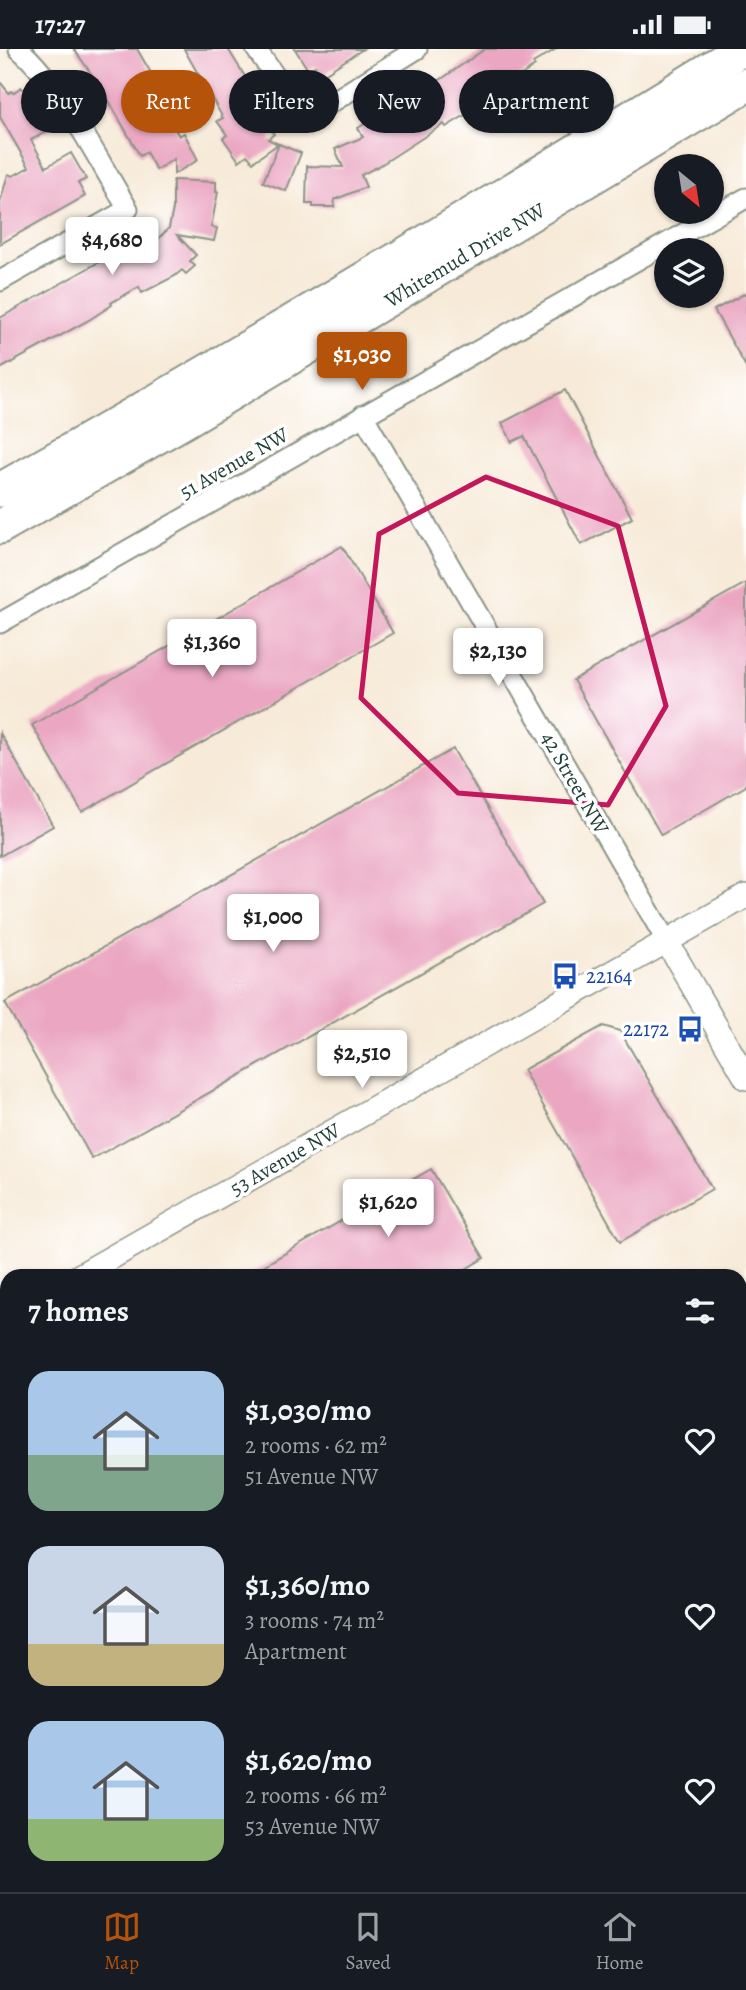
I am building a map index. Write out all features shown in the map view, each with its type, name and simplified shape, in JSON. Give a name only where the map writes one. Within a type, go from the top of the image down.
[{"type":"highway","name":"Whitemud Drive NW","points":[[0,489],[171,392],[593,142],[742,49]]},
{"type":"highway","name":"Whitemud Drive NW","points":[[0,527],[183,422],[746,85]]},
{"type":"street","points":[[0,281],[128,209],[44,74],[19,49]]},
{"type":"street","points":[[256,49],[305,119],[417,49]]},
{"type":"street","name":"51 Avenue NW","points":[[0,623],[746,198]]},
{"type":"street","name":"42 Street NW","points":[[363,415],[746,1078]]},
{"type":"street","name":"53 Avenue NW","points":[[91,1269],[746,896]]},
{"type":"highlighted area","points":[[486,477],[618,526],[666,706],[608,805],[458,793],[361,698],[379,534]]},
{"type":"building","points":[[74,49],[137,49],[149,70],[121,70],[121,122],[107,97],[107,70],[89,70]]},
{"type":"building","points":[[184,49],[228,49],[241,70],[229,70],[229,133],[273,133],[268,139],[278,144],[253,162],[247,155],[239,161],[223,138],[227,135],[217,121],[223,118],[215,104],[215,70],[196,70]]},
{"type":"building","points":[[295,49],[363,49],[330,70],[317,70],[315,66],[308,70]]},
{"type":"building","points":[[485,49],[556,49],[533,63],[535,66],[529,70],[459,70],[459,119],[446,127],[445,76]]},
{"type":"building","points":[[0,82],[9,93],[21,87],[21,133],[44,133],[31,140],[46,167],[71,153],[86,179],[78,183],[85,196],[0,244],[0,203],[8,174],[13,176],[29,167],[0,117]]},
{"type":"building","points":[[127,133],[177,133],[179,136],[184,133],[198,160],[174,174],[174,159],[156,170],[146,152],[140,156]]},
{"type":"building","points":[[361,133],[430,133],[361,175],[366,187],[334,200],[334,207],[313,207],[313,204],[306,204],[307,166],[343,167],[335,149],[363,137]]},
{"type":"building","points":[[279,144],[301,153],[286,191],[263,182]]},
{"type":"building","points":[[173,180],[216,182],[218,192],[211,227],[217,228],[214,241],[177,235],[196,255],[190,261],[195,266],[186,274],[182,270],[142,293],[139,287],[89,320],[0,369],[0,318],[115,253],[119,260],[138,250],[141,256],[169,228],[173,209]]},
{"type":"building","points":[[746,293],[746,367],[714,310],[724,308],[724,305]]},
{"type":"building","points":[[565,390],[632,518],[581,545],[524,436],[512,442],[502,423]]},
{"type":"building","points":[[342,546],[393,633],[82,812],[32,725]]},
{"type":"building","points":[[746,583],[746,786],[661,835],[573,680]]},
{"type":"building","points":[[0,733],[53,826],[0,856]]},
{"type":"building","points":[[453,749],[543,904],[92,1159],[5,1003]]},
{"type":"building","points":[[603,1026],[620,1031],[712,1189],[620,1242],[523,1070]]},
{"type":"building","points":[[431,1169],[484,1258],[466,1269],[258,1269]]},
{"type":"place","name":"22164","points":[[565,976]]},
{"type":"place","name":"22172","points":[[690,1029]]}]
